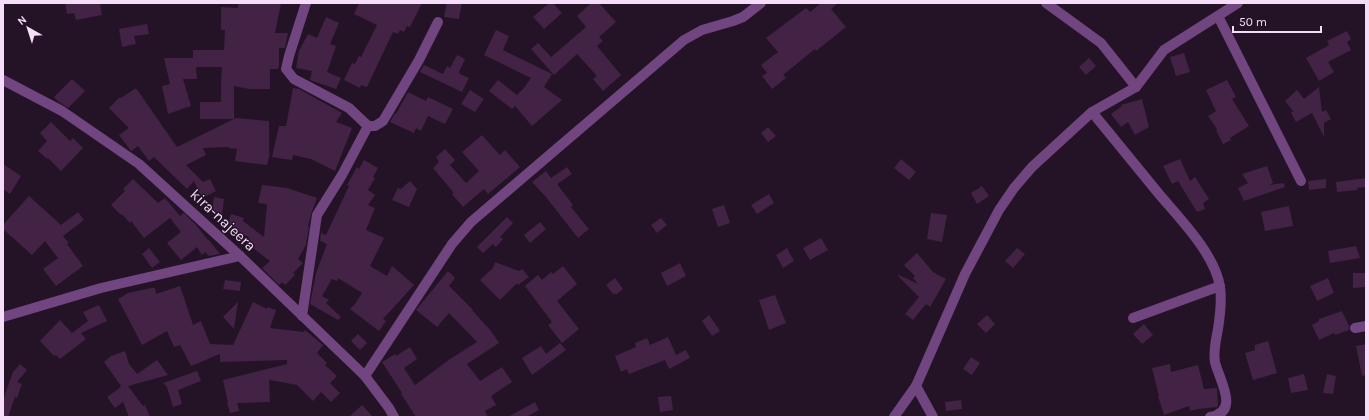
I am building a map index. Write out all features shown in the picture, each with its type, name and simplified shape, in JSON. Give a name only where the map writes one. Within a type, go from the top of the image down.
[{"type":"street","points":[[306,3],[286,69],[294,79],[349,108],[368,126],[375,126],[383,121],[419,60],[438,22]]},
{"type":"street","points":[[365,376],[452,244],[471,222],[684,40],[702,30],[743,17],[761,3]]},
{"type":"street","points":[[1046,3],[1101,43],[1136,87]]},
{"type":"street","points":[[894,417],[916,386],[965,274],[999,210],[1014,188],[1032,167],[1092,112],[1136,87],[1164,50],[1238,3]]},
{"type":"street","points":[[1218,16],[1301,181]]},
{"type":"street","name":"kira-najeera","points":[[3,80],[62,111],[139,164],[240,256],[365,376],[394,417]]},
{"type":"street","points":[[1092,112],[1198,241],[1209,258],[1220,286],[1220,319],[1214,355],[1215,363],[1224,385],[1226,407],[1220,414],[1210,417]]},
{"type":"street","points":[[302,316],[317,215],[342,175],[368,126]]},
{"type":"street","points":[[3,317],[101,288],[240,256]]},
{"type":"street","points":[[1133,318],[1220,286]]},
{"type":"street","points":[[1355,328],[1366,326]]},
{"type":"street","points":[[916,386],[933,417]]},
{"type":"building","points":[[65,3],[100,3],[102,15],[76,20],[74,13],[67,14]]},
{"type":"building","points":[[238,3],[281,3],[275,33],[288,33],[285,48],[279,48],[278,69],[270,69],[270,89],[249,89],[234,86],[234,119],[200,119],[200,102],[221,102],[222,67],[196,67],[197,79],[183,79],[191,106],[168,114],[162,86],[170,84],[164,58],[193,58],[193,50],[224,50],[225,30],[221,30],[221,7],[238,8]]},
{"type":"building","points":[[359,3],[422,3],[410,27],[407,26],[404,32],[400,30],[398,34],[393,32],[367,87],[361,85],[360,88],[344,80],[352,63],[355,64],[359,56],[361,57],[377,25],[354,14]]},
{"type":"building","points":[[447,3],[462,3],[459,19],[444,17]]},
{"type":"building","points":[[549,3],[553,3],[562,13],[544,29],[533,17]]},
{"type":"building","points":[[591,3],[599,3],[616,22],[599,37],[603,41],[597,46],[621,75],[603,91],[593,79],[597,76],[577,54],[554,75],[531,49],[538,43],[551,57],[586,27],[577,16]]},
{"type":"building","points":[[821,3],[838,3],[831,9],[846,27],[816,51],[815,49],[783,75],[786,78],[772,89],[762,76],[767,73],[761,65],[778,52],[766,38],[806,8],[810,12]]},
{"type":"building","points":[[326,17],[339,23],[330,44],[336,46],[327,72],[341,78],[336,89],[310,80],[312,71],[296,68],[299,51],[308,34],[317,38]]},
{"type":"building","points":[[147,24],[149,34],[134,36],[136,44],[122,47],[119,29]]},
{"type":"building","points":[[496,30],[509,36],[503,50],[552,74],[544,87],[562,100],[532,126],[515,106],[512,109],[489,91],[498,80],[517,95],[531,78],[484,55]]},
{"type":"building","points":[[1347,31],[1351,39],[1347,42],[1351,50],[1328,62],[1334,72],[1319,81],[1306,58],[1329,45],[1327,41]]},
{"type":"building","points":[[1184,53],[1190,72],[1176,76],[1170,57]]},
{"type":"building","points":[[457,55],[465,59],[459,72],[460,74],[469,78],[462,92],[420,72],[424,65],[443,74],[447,66],[450,68]]},
{"type":"building","points":[[1089,58],[1096,66],[1086,75],[1079,67]]},
{"type":"building","points":[[72,79],[85,91],[68,108],[54,97]]},
{"type":"building","points":[[1227,80],[1236,97],[1232,99],[1249,126],[1230,138],[1231,140],[1223,144],[1216,130],[1217,129],[1208,116],[1216,111],[1206,90]]},
{"type":"building","points":[[1319,87],[1322,112],[1326,110],[1331,119],[1324,123],[1324,137],[1312,113],[1296,122],[1291,113],[1293,111],[1285,101],[1297,90],[1304,99]]},
{"type":"building","points":[[136,88],[177,147],[236,118],[269,121],[270,153],[267,165],[235,161],[237,149],[229,147],[203,148],[206,155],[186,165],[203,182],[210,179],[216,191],[202,198],[194,181],[187,189],[154,157],[149,161],[138,146],[131,151],[119,135],[129,128],[109,108],[120,97],[121,98]]},
{"type":"building","points":[[293,88],[299,89],[342,113],[336,122],[352,128],[335,171],[311,159],[293,155],[292,160],[272,157],[279,126],[286,126]]},
{"type":"building","points":[[470,90],[484,99],[475,112],[461,104]]},
{"type":"building","points":[[408,92],[426,101],[428,97],[453,109],[445,124],[428,116],[421,131],[416,128],[414,133],[390,122]]},
{"type":"building","points":[[1142,99],[1149,127],[1135,135],[1128,122],[1121,127],[1111,114],[1122,106],[1121,105]]},
{"type":"building","points":[[51,122],[70,141],[73,138],[83,148],[61,171],[48,158],[47,159],[38,151],[47,141],[40,133]]},
{"type":"building","points":[[768,127],[776,136],[768,142],[761,133]]},
{"type":"building","points":[[482,135],[500,155],[505,150],[520,167],[488,194],[484,189],[463,207],[452,194],[454,193],[433,168],[439,162],[436,157],[445,149],[455,160],[450,165],[466,183],[479,171],[462,152]]},
{"type":"building","points":[[901,159],[916,172],[909,180],[894,168]]},
{"type":"building","points":[[1180,159],[1190,181],[1195,177],[1209,199],[1203,203],[1205,209],[1197,212],[1178,181],[1172,184],[1163,166]]},
{"type":"building","points":[[364,160],[378,168],[373,177],[375,178],[368,190],[375,195],[368,205],[375,208],[366,230],[384,238],[370,266],[387,276],[392,266],[414,285],[383,319],[386,321],[379,331],[350,309],[362,293],[338,278],[337,281],[332,279],[322,296],[329,300],[326,303],[341,317],[338,320],[310,304],[316,273],[327,244],[320,241],[321,233],[326,235],[349,186],[347,185],[357,167],[359,169]]},
{"type":"building","points":[[3,164],[21,176],[10,194],[3,189]]},
{"type":"building","points":[[1267,166],[1273,183],[1269,185],[1284,183],[1285,187],[1244,201],[1238,188],[1248,183],[1242,174]]},
{"type":"building","points":[[567,167],[572,174],[557,184],[573,205],[571,207],[589,229],[578,238],[546,197],[532,182],[546,171],[551,178]]},
{"type":"building","points":[[1366,178],[1366,187],[1357,188],[1357,190],[1337,192],[1336,182]]},
{"type":"building","points":[[133,179],[158,203],[165,198],[180,216],[184,213],[220,254],[209,256],[205,252],[202,255],[197,247],[181,260],[167,243],[181,232],[170,218],[144,238],[131,221],[130,223],[111,205],[125,191],[123,189]]},
{"type":"building","points":[[1326,179],[1326,188],[1309,190],[1308,181]]},
{"type":"building","points":[[410,181],[417,189],[409,207],[392,200],[398,188],[401,189]]},
{"type":"building","points":[[262,185],[287,188],[317,198],[308,226],[306,245],[298,259],[303,263],[293,273],[295,275],[285,285],[282,282],[279,285],[262,268],[270,261],[245,242],[249,237],[226,229],[231,214],[244,218],[243,221],[264,237],[267,204],[258,203]]},
{"type":"building","points":[[982,186],[989,196],[977,204],[971,193]]},
{"type":"building","points":[[769,194],[774,203],[757,214],[751,205]]},
{"type":"building","points":[[29,196],[61,225],[78,212],[84,220],[63,236],[83,266],[56,286],[43,269],[58,258],[45,241],[32,255],[3,229],[3,225]]},
{"type":"building","points":[[214,197],[224,199],[222,215],[212,213]]},
{"type":"building","points":[[724,205],[730,223],[718,227],[712,209]]},
{"type":"building","points":[[1289,206],[1293,226],[1265,231],[1261,212]]},
{"type":"building","points":[[931,213],[947,215],[942,242],[927,239]]},
{"type":"building","points":[[507,217],[513,223],[500,237],[503,239],[496,247],[493,244],[483,253],[477,247]]},
{"type":"building","points":[[661,218],[667,225],[657,233],[651,225]]},
{"type":"building","points":[[540,222],[546,229],[530,243],[524,235]]},
{"type":"building","points":[[821,238],[828,250],[810,260],[803,248]]},
{"type":"building","points":[[1356,246],[1360,258],[1330,263],[1328,251]]},
{"type":"building","points":[[149,248],[160,262],[152,268],[142,254]]},
{"type":"building","points":[[787,248],[794,261],[783,268],[776,255]]},
{"type":"building","points":[[1017,248],[1025,254],[1013,268],[1005,261]]},
{"type":"building","points":[[917,253],[933,272],[946,279],[930,307],[926,304],[913,320],[905,314],[919,297],[898,276],[899,275],[918,284],[913,278],[915,276],[904,265]]},
{"type":"building","points":[[495,262],[519,271],[522,269],[529,277],[518,285],[517,283],[500,300],[480,280],[493,268]]},
{"type":"building","points":[[680,263],[686,276],[667,286],[661,273]]},
{"type":"building","points":[[563,266],[577,284],[557,301],[579,329],[562,343],[548,325],[552,322],[525,286],[538,275],[542,280],[551,272],[553,274]]},
{"type":"building","points":[[448,271],[455,278],[449,286],[473,310],[499,343],[467,364],[480,381],[502,367],[512,382],[491,396],[496,405],[485,411],[488,417],[416,417],[382,362],[395,354],[396,356],[410,347],[417,359],[404,368],[415,385],[450,359],[477,342],[449,313],[437,327],[416,310]]},
{"type":"building","points":[[1353,273],[1366,273],[1366,287],[1353,288]]},
{"type":"building","points":[[615,278],[623,289],[617,294],[613,294],[606,285]]},
{"type":"building","points":[[1328,278],[1334,293],[1317,301],[1310,286]]},
{"type":"building","points":[[225,280],[241,282],[240,291],[223,289]]},
{"type":"building","points":[[180,286],[193,325],[201,321],[210,344],[233,345],[253,302],[267,309],[267,307],[276,310],[270,328],[304,332],[305,330],[323,345],[317,353],[327,363],[325,365],[337,376],[330,383],[340,393],[331,402],[321,392],[313,401],[297,385],[269,380],[270,402],[237,403],[239,411],[230,413],[223,380],[287,364],[287,360],[220,362],[220,354],[191,366],[180,345],[174,347],[167,331],[142,345],[118,299],[128,293],[151,288],[155,288],[156,294]]},
{"type":"building","points":[[775,295],[786,323],[769,330],[759,300]]},
{"type":"building","points":[[238,302],[234,329],[223,317]]},
{"type":"building","points":[[99,305],[107,321],[81,333],[86,339],[60,359],[56,355],[54,356],[40,341],[60,320],[72,333],[88,321],[83,312]]},
{"type":"building","points":[[1342,311],[1349,326],[1349,330],[1335,335],[1334,333],[1319,340],[1312,325],[1319,321],[1319,319]]},
{"type":"building","points":[[709,315],[720,331],[712,336],[702,321]]},
{"type":"building","points":[[987,315],[995,324],[986,333],[977,324]]},
{"type":"building","points":[[1144,324],[1153,335],[1142,344],[1133,334]]},
{"type":"building","points":[[358,334],[367,343],[360,350],[351,341]]},
{"type":"building","points":[[668,337],[676,355],[686,350],[690,358],[669,369],[665,360],[629,374],[627,369],[621,372],[615,356],[636,347],[635,343],[647,338],[650,345]]},
{"type":"building","points":[[1268,341],[1277,373],[1253,380],[1245,353],[1255,350],[1255,345]]},
{"type":"building","points":[[560,343],[566,350],[532,375],[522,358],[541,346],[546,354]]},
{"type":"building","points":[[1366,344],[1366,375],[1362,376],[1356,346]]},
{"type":"building","points":[[125,351],[129,364],[137,374],[157,360],[168,375],[128,386],[143,406],[145,405],[150,417],[129,417],[123,402],[115,408],[107,397],[121,386],[104,362],[111,356]]},
{"type":"building","points":[[971,357],[980,363],[972,375],[963,369]]},
{"type":"building","points":[[20,364],[27,370],[17,382],[22,384],[17,398],[15,397],[8,417],[3,417],[3,400],[13,372]]},
{"type":"building","points":[[1170,364],[1171,372],[1198,365],[1204,389],[1217,388],[1218,406],[1190,411],[1189,406],[1164,415],[1152,368]]},
{"type":"building","points":[[197,371],[201,381],[178,390],[182,404],[173,407],[167,387],[163,383]]},
{"type":"building","points":[[1304,374],[1308,390],[1291,393],[1288,378]]},
{"type":"building","points":[[1327,374],[1336,376],[1333,394],[1323,393]]},
{"type":"building","points":[[671,396],[673,410],[660,412],[658,397]]},
{"type":"building","points":[[961,400],[962,409],[946,411],[945,402]]},
{"type":"building","points":[[535,402],[539,410],[526,417],[508,417]]},
{"type":"building","points":[[362,405],[373,417],[349,417]]}]
